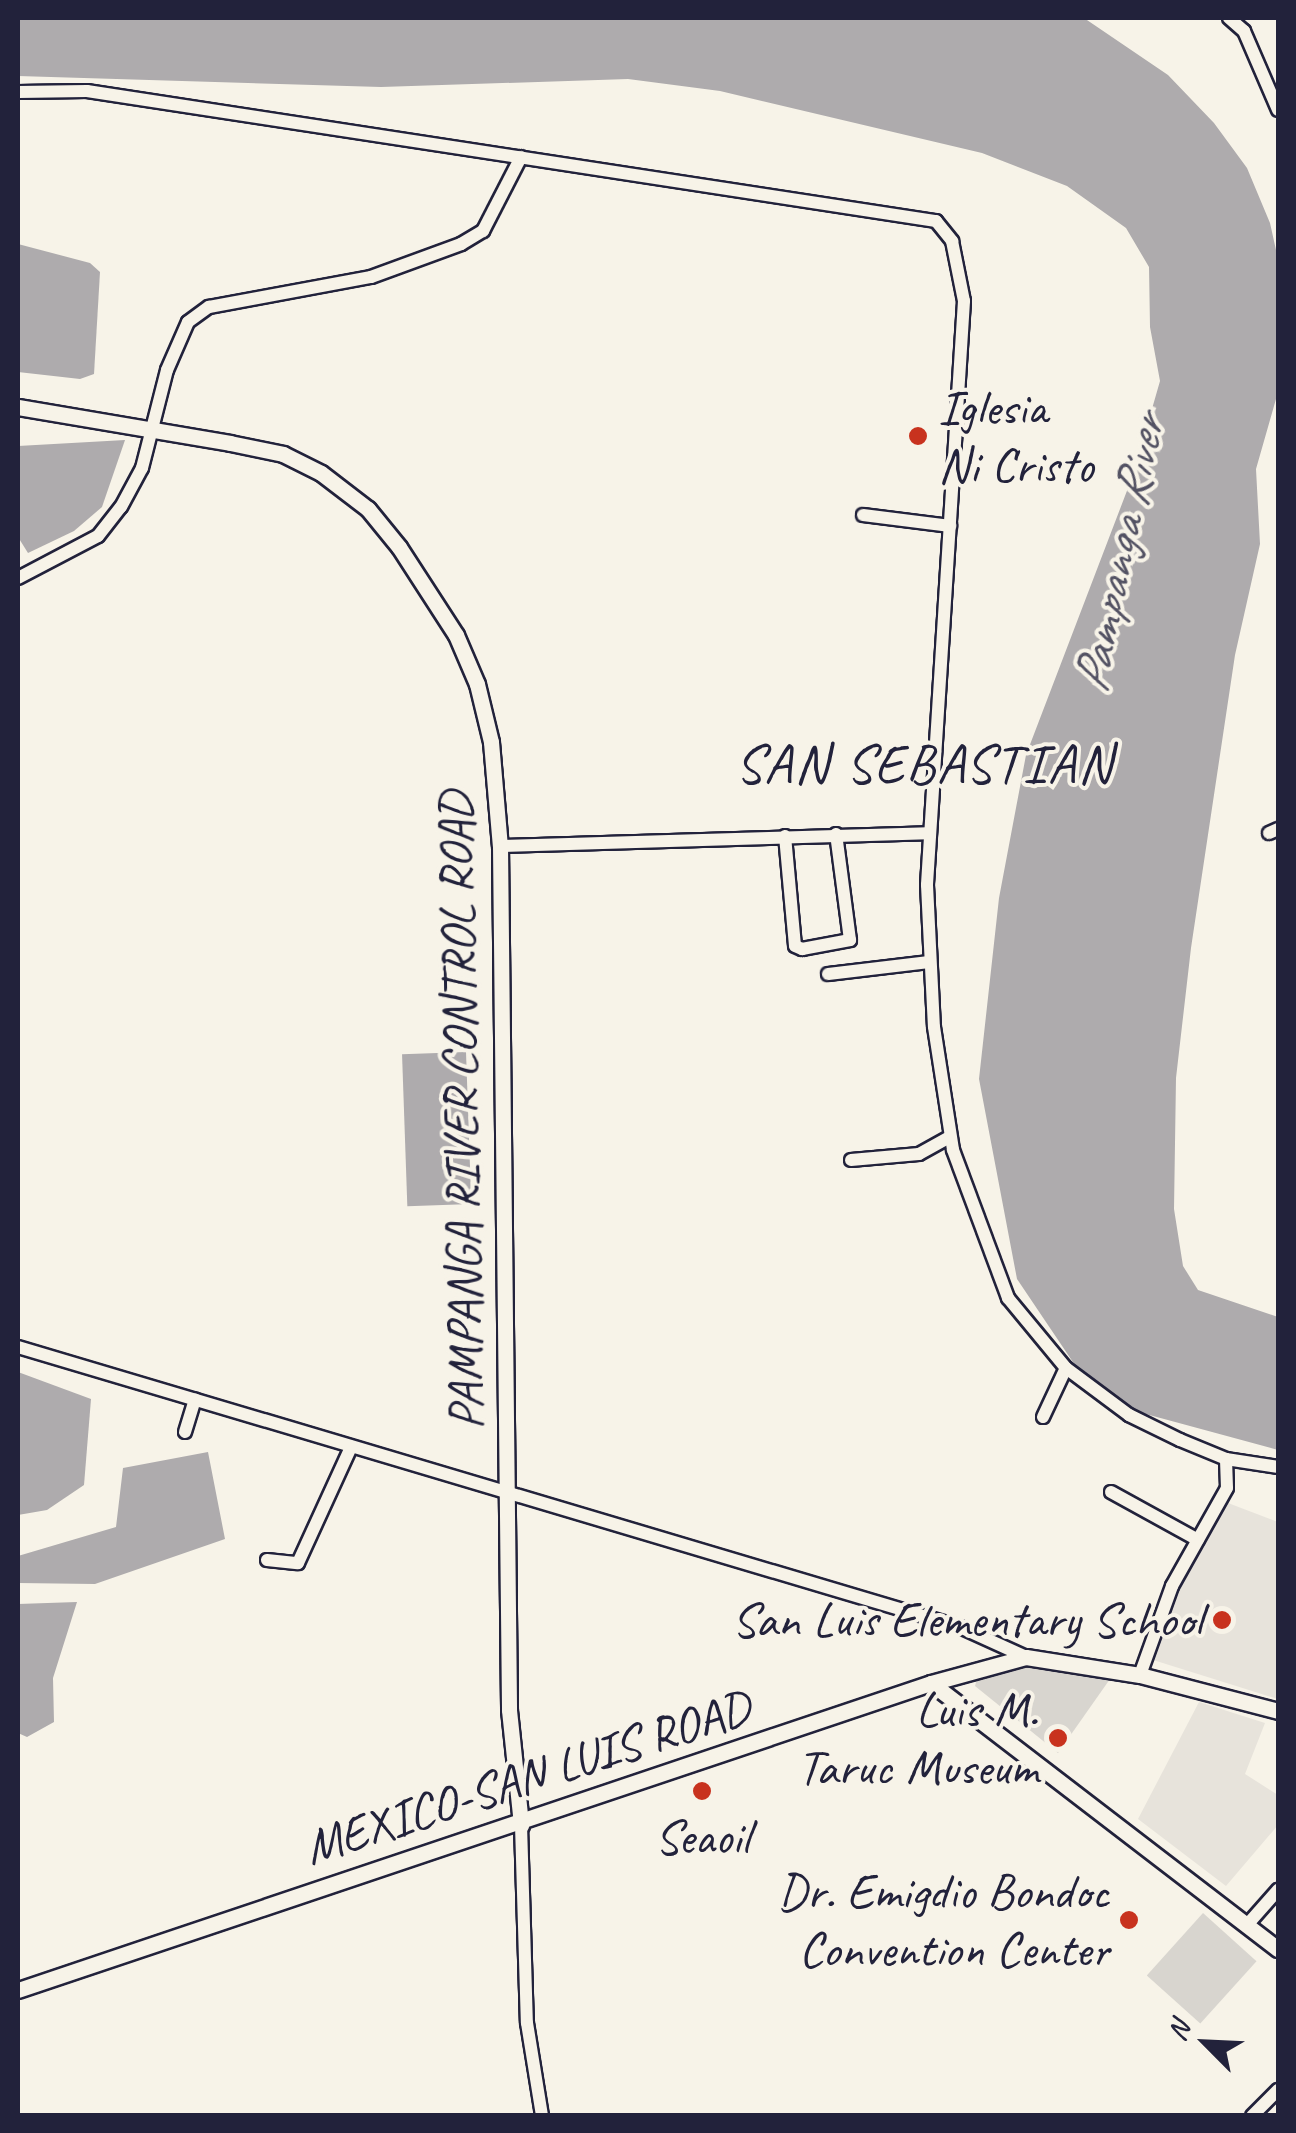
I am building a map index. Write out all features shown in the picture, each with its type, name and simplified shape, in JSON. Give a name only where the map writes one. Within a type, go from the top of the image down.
[{"type":"main road","name":"PAMPANGA RIVER CONTROL ROAD","points":[[18,407],[153,426],[283,454],[368,509],[399,547],[456,636],[477,684],[491,742],[500,846],[509,1710],[521,1825]]},
{"type":"main road","points":[[1026,1657],[1140,1675],[1278,1712]]},
{"type":"main road","name":"MEXICO-SAN LUIS ROAD","points":[[18,1990],[521,1825],[931,1683],[1026,1657]]},
{"type":"main road","points":[[931,1683],[1278,1950]]},
{"type":"street","points":[[1229,18],[1244,31],[1278,110]]},
{"type":"street","points":[[18,92],[87,91],[936,222],[952,241],[964,301],[930,833],[929,962],[950,1137],[1008,1298],[1066,1368],[1129,1415],[1226,1459],[1278,1467]]},
{"type":"street","points":[[18,578],[98,536],[142,468],[188,322],[209,308],[370,277],[461,244],[483,231],[521,157]]},
{"type":"street","points":[[864,515],[950,526]]},
{"type":"street","points":[[500,846],[930,833]]},
{"type":"street","points":[[786,836],[795,946],[802,949],[850,940],[836,834]]},
{"type":"street","points":[[828,974],[929,962]]},
{"type":"street","points":[[851,1160],[919,1154],[950,1137]]},
{"type":"street","points":[[18,1347],[960,1627],[1026,1657]]},
{"type":"street","points":[[1044,1417],[1066,1368]]},
{"type":"street","points":[[184,1432],[195,1400]]},
{"type":"street","points":[[267,1560],[298,1564],[350,1448]]},
{"type":"street","points":[[1140,1675],[1172,1586],[1227,1488],[1226,1459]]},
{"type":"street","points":[[1111,1492],[1198,1540]]},
{"type":"street","name":"PAMPANGA RIVER CONTROL ROAD","points":[[521,1825],[527,2023],[542,2116]]},
{"type":"street","points":[[1247,1926],[1278,1890]]},
{"type":"street","points":[[1252,2116],[1278,2090]]},
{"type":"shaded area","name":"San Luis Elementary School","points":[[1228,1503],[1278,1522],[1278,1699],[1150,1659],[1181,1581]]},
{"type":"shaded area","points":[[1021,1664],[1110,1679],[1058,1753],[975,1686],[977,1679]]},
{"type":"shaded area","points":[[1199,1702],[1265,1723],[1245,1774],[1278,1795],[1278,1825],[1226,1886],[1138,1819]]},
{"type":"shaded area","points":[[1203,1913],[1257,1961],[1200,2024],[1147,1975]]},
{"type":"water","name":"Pampanga River","points":[[18,18],[1084,18],[1168,75],[1214,123],[1247,168],[1270,223],[1278,259],[1278,392],[1256,469],[1260,544],[1235,655],[1191,948],[1176,1078],[1174,1209],[1183,1266],[1198,1290],[1278,1317],[1278,1450],[1142,1413],[1083,1377],[1017,1279],[979,1079],[999,898],[1026,755],[1133,475],[1160,381],[1150,327],[1149,267],[1126,228],[1067,186],[982,153],[720,91],[628,79],[381,87],[18,76]]},
{"type":"water","points":[[18,244],[90,263],[100,272],[94,374],[80,379],[18,372]]},
{"type":"water","points":[[125,440],[102,507],[74,531],[28,553],[18,537],[18,446]]},
{"type":"water","points":[[466,1052],[471,1204],[407,1206],[402,1054]]},
{"type":"water","points":[[18,1372],[91,1399],[84,1485],[47,1510],[18,1515]]},
{"type":"water","points":[[208,1452],[225,1539],[95,1584],[18,1583],[18,1556],[116,1527],[123,1468]]},
{"type":"water","points":[[77,1602],[53,1678],[54,1722],[27,1737],[18,1733],[18,1604]]},
{"type":"place","name":"Iglesia Ni Cristo","points":[[918,436]]},
{"type":"place","name":"San Luis Elementary School","points":[[1222,1620]]},
{"type":"place","name":"Luis M. Taruc Museum","points":[[1058,1738]]},
{"type":"place","name":"Seaoil","points":[[702,1791]]},
{"type":"place","name":"Dr. Emigdio Bondoc Convention Center","points":[[1129,1920]]},
{"type":"district","name":"SAN SEBASTIAN","points":[[924,765]]}]
